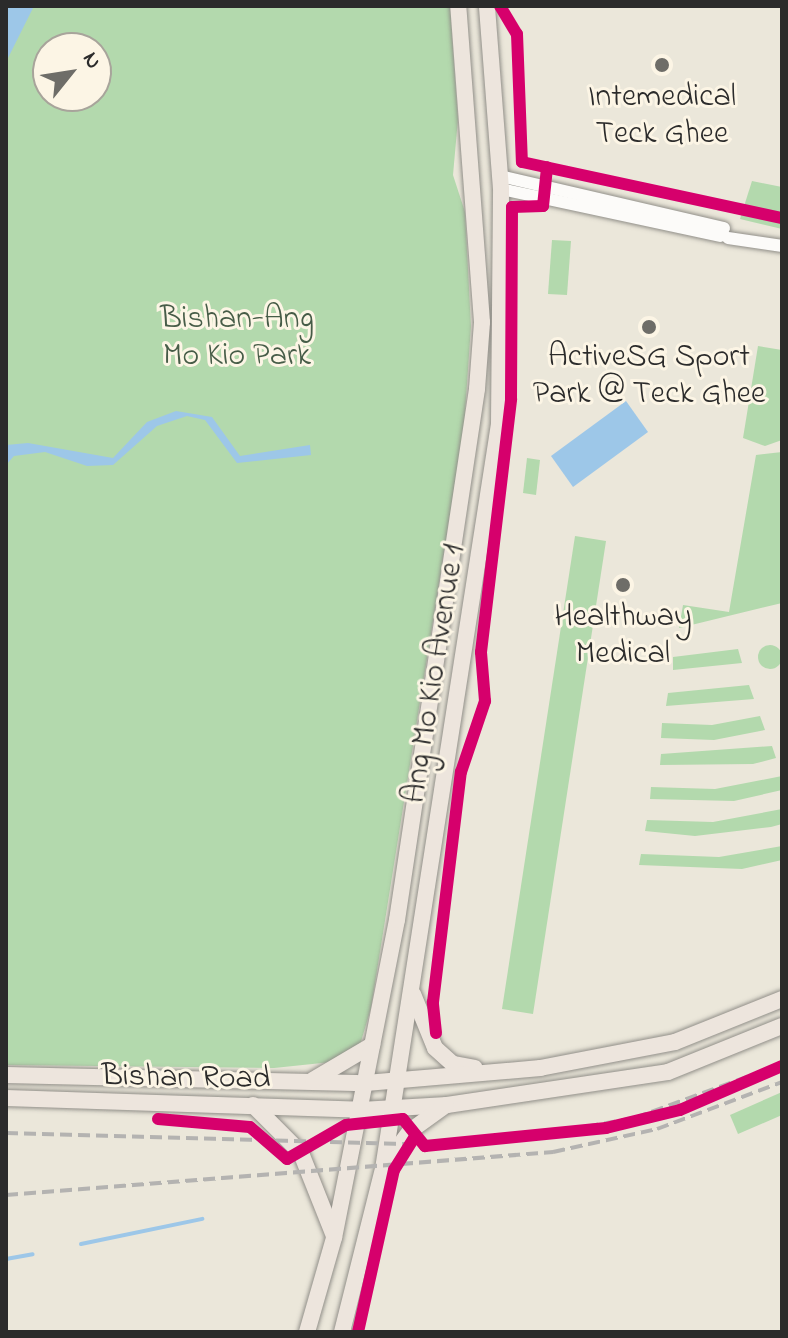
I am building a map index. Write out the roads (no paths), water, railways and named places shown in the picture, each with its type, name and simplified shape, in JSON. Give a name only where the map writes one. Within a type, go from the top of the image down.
[{"type":"main road","name":"Ang Mo Kio Avenue 1","points":[[307,1332],[334,1238],[361,1110],[421,785],[477,389],[482,322],[458,6]]},
{"type":"main road","name":"Ang Mo Kio Avenue 1","points":[[342,1332],[383,1169],[499,424],[501,183],[487,6]]},
{"type":"main road","points":[[412,989],[435,1048],[453,1064],[493,1072]]},
{"type":"main road","name":"Bishan Road","points":[[6,1075],[366,1083],[493,1072],[675,1042],[782,999]]},
{"type":"main road","name":"Bishan Road","points":[[6,1098],[361,1110],[447,1105],[668,1072],[782,1026]]},
{"type":"main road","points":[[311,1081],[372,1045]]},
{"type":"main road","points":[[253,1105],[301,1153],[334,1238]]},
{"type":"main road","points":[[383,1169],[410,1131],[447,1105]]},
{"type":"street","points":[[501,183],[782,246]]},
{"type":"street","points":[[726,233],[782,238]]},
{"type":"water","points":[[6,6],[34,6],[6,62]]},
{"type":"water","points":[[626,401],[648,432],[573,487],[551,456]]},
{"type":"water","points":[[176,411],[212,417],[240,456],[310,445],[311,455],[237,463],[205,420],[187,416],[157,426],[113,465],[87,466],[45,452],[14,456],[6,465],[6,445],[28,443],[113,458],[147,422]]},
{"type":"waterway","points":[[81,1244],[202,1219]]},
{"type":"waterway","points":[[6,1259],[33,1254]]},
{"type":"railway","points":[[6,1133],[403,1144],[533,1136],[635,1118],[782,1064]]},
{"type":"railway","points":[[6,1195],[553,1152],[657,1129],[782,1082]]},
{"type":"place","name":"Intemedical Teck Ghee","points":[[662,65]]},
{"type":"place","name":"ActiveSG Sport Park @ Teck Ghee","points":[[649,327]]},
{"type":"place","name":"Healthway Medical","points":[[623,585]]},
{"type":"park label","name":"Bishan-Ang Mo Kio Park","points":[[237,340]]}]
